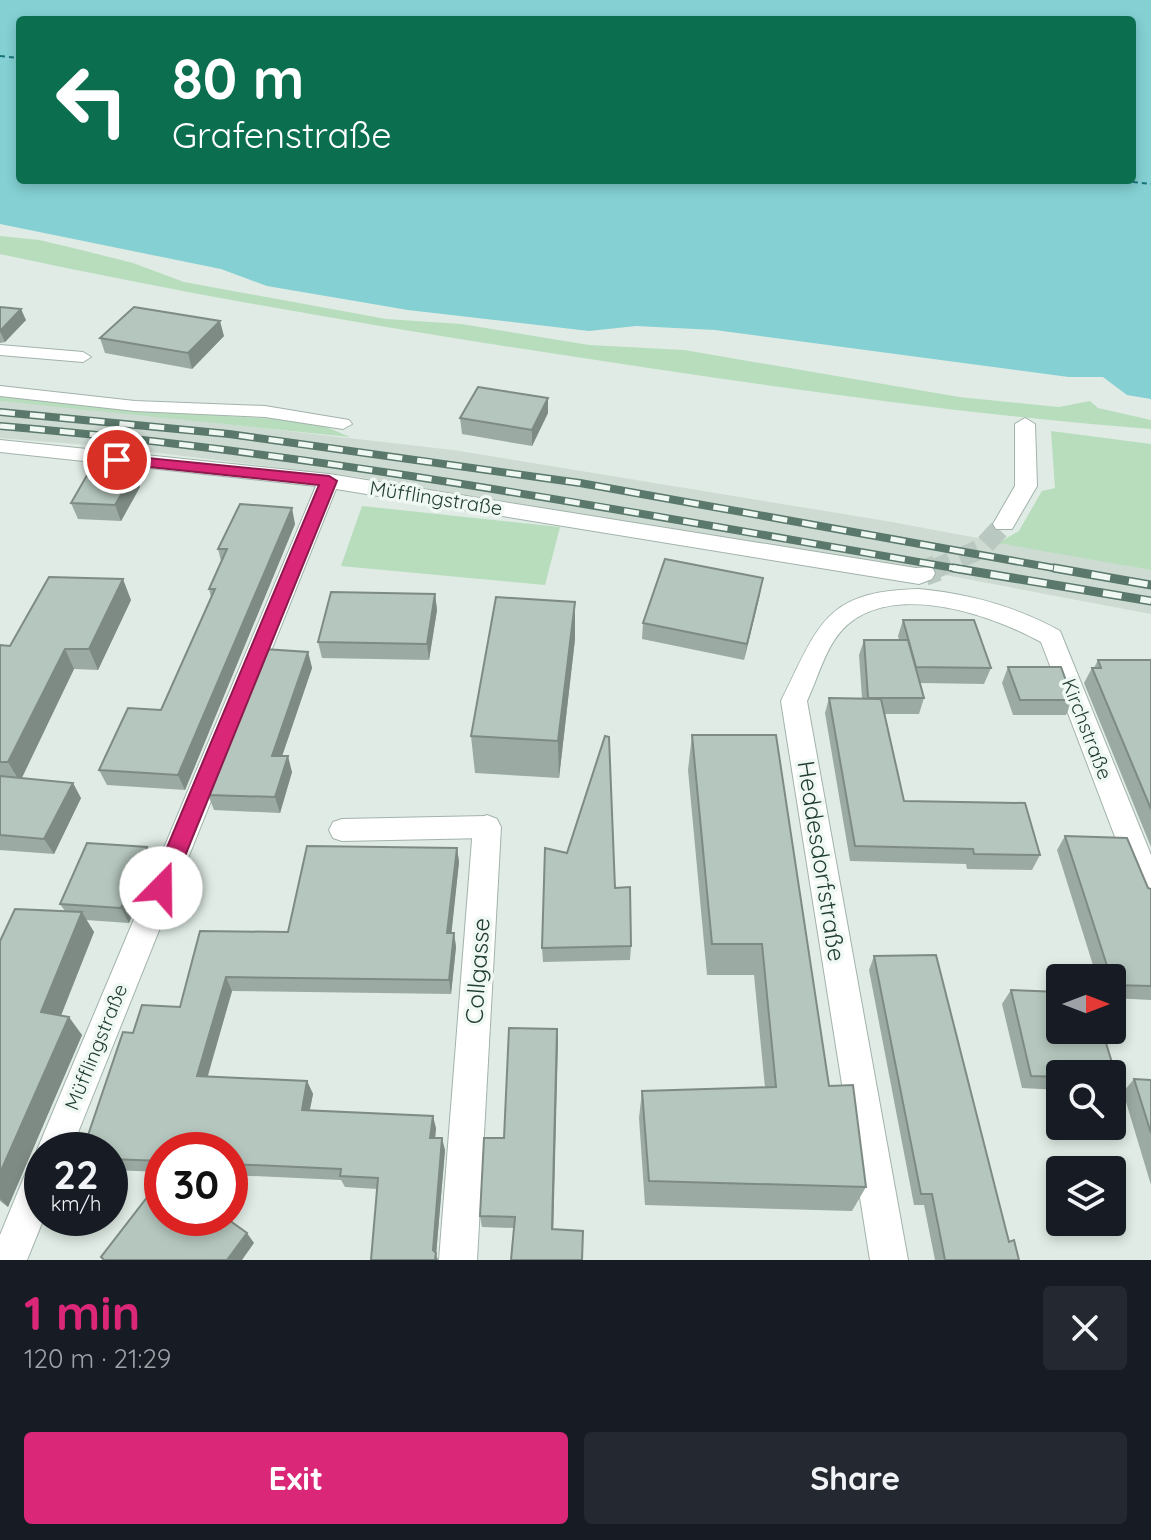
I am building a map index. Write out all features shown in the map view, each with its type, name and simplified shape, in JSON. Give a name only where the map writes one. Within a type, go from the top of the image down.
[{"type":"street","points":[[1004,524],[1026,486],[1025,424]]},
{"type":"street","points":[[0,446],[329,481]]},
{"type":"street","name":"Müfflingstraße","points":[[61,1132],[329,481],[919,576],[924,573]]},
{"type":"street","name":"Heddesdorfstraße","points":[[889,1260],[794,701],[833,625],[849,611],[875,600],[902,596],[981,607]]},
{"type":"street","name":"Kirchstraße","points":[[981,607],[1014,617],[1051,637],[1151,892]]},
{"type":"street","name":"Collgasse","points":[[458,1260],[487,827]]},
{"type":"street","points":[[8,1260],[24,1221]]},
{"type":"lane","points":[[0,350],[83,357]]},
{"type":"lane","points":[[0,391],[135,406],[276,412],[316,416],[343,424]]},
{"type":"lane","name":"Collgasse","points":[[342,830],[487,827]]},
{"type":"shaded area","points":[[0,401],[453,450],[886,521],[1151,570],[1151,614],[956,577],[358,477],[101,446],[0,438]]},
{"type":"green space","points":[[0,236],[39,240],[133,263],[184,282],[386,319],[461,324],[589,345],[684,350],[959,397],[1059,407],[1090,401],[1098,408],[1151,420],[1151,429],[832,394],[401,329],[240,302],[0,254]]},
{"type":"green space","points":[[0,394],[156,412],[312,421],[350,437],[0,401]]},
{"type":"green space","points":[[1051,431],[1151,444],[1151,570],[998,543],[1019,531],[1042,491],[1055,488]]},
{"type":"green space","points":[[362,506],[560,527],[545,585],[341,566]]},
{"type":"water","points":[[0,0],[1151,0],[1151,399],[1127,395],[1103,377],[1069,377],[715,330],[636,326],[589,331],[408,310],[267,286],[221,269],[0,224]]},
{"type":"building","points":[[0,307],[21,309],[0,331]]},
{"type":"building","points":[[134,307],[220,321],[188,353],[100,338]]},
{"type":"building","points":[[478,387],[548,398],[532,430],[460,418]]},
{"type":"building","points":[[90,470],[134,472],[115,505],[71,503]]},
{"type":"building","points":[[240,504],[292,508],[178,775],[99,770],[128,708],[161,710],[215,589],[209,589],[227,549],[218,549]]},
{"type":"building","points":[[665,559],[763,578],[747,644],[643,623]]},
{"type":"building","points":[[49,577],[123,579],[89,649],[65,649],[8,762],[0,762],[0,645],[10,646]]},
{"type":"building","points":[[331,592],[435,594],[427,644],[318,642]]},
{"type":"building","points":[[496,597],[575,602],[558,741],[471,736]]},
{"type":"building","points":[[903,620],[974,620],[991,668],[916,667]]},
{"type":"building","points":[[864,640],[908,640],[924,698],[868,698]]},
{"type":"building","points":[[264,649],[308,652],[272,756],[288,756],[275,797],[208,795],[216,777],[212,777]]},
{"type":"building","points":[[1098,660],[1151,660],[1151,809],[1092,668],[1101,668]]},
{"type":"building","points":[[1008,667],[1061,667],[1073,700],[1020,700]]},
{"type":"building","points":[[829,698],[881,699],[904,801],[1025,803],[1040,855],[974,854],[973,849],[855,846]]},
{"type":"building","points":[[692,735],[776,735],[829,1086],[853,1085],[866,1187],[649,1181],[642,1091],[776,1087],[762,944],[712,944]]},
{"type":"building","points":[[605,736],[609,737],[615,888],[630,887],[631,946],[542,948],[545,848],[567,853]]},
{"type":"building","points":[[0,776],[73,783],[44,839],[0,835]]},
{"type":"building","points":[[1065,836],[1127,838],[1151,889],[1151,986],[1126,985],[1126,964],[1106,964]]},
{"type":"building","points":[[87,843],[147,847],[121,908],[60,904]]},
{"type":"building","points":[[307,846],[457,848],[447,933],[454,933],[449,980],[226,977],[197,1076],[307,1081],[302,1110],[433,1116],[430,1138],[442,1138],[433,1250],[435,1260],[371,1260],[378,1178],[340,1176],[341,1169],[248,1165],[248,1132],[144,1132],[144,1160],[128,1160],[128,1132],[89,1132],[123,1032],[133,1033],[142,1005],[180,1007],[200,931],[288,932]]},
{"type":"building","points":[[15,909],[82,912],[41,1012],[69,1017],[0,1173],[0,941]]},
{"type":"building","points":[[936,955],[1009,1242],[1014,1240],[1019,1260],[945,1260],[932,1194],[921,1194],[874,956]]},
{"type":"building","points":[[1011,990],[1046,991],[1046,1044],[1106,1044],[1111,1060],[1046,1060],[1046,1077],[1031,1076]]},
{"type":"building","points":[[509,1028],[557,1029],[552,1229],[583,1231],[582,1260],[511,1260],[515,1217],[480,1216],[484,1138],[504,1138]]},
{"type":"building","points":[[1134,1079],[1151,1080],[1151,1133]]},
{"type":"building","points":[[144,1201],[144,1236],[245,1236],[227,1260],[104,1260],[101,1257],[117,1236],[128,1236],[128,1222]]},
{"type":"ferry route","points":[[0,56],[16,58]]},
{"type":"ferry route","points":[[1136,182],[1151,184]]},
{"type":"tunnel","points":[[934,569],[981,549],[1004,524]]},
{"type":"tunnel","points":[[924,573],[934,569]]},
{"type":"railway","points":[[0,412],[229,434],[580,483],[1065,570]]},
{"type":"railway","points":[[0,426],[243,452],[364,469],[965,570]]},
{"type":"railway","points":[[953,568],[965,570]]},
{"type":"railway","points":[[1054,568],[1151,585]]},
{"type":"railway","points":[[965,570],[1151,601]]},
{"type":"route","points":[[117,460],[329,481],[161,888]]}]
